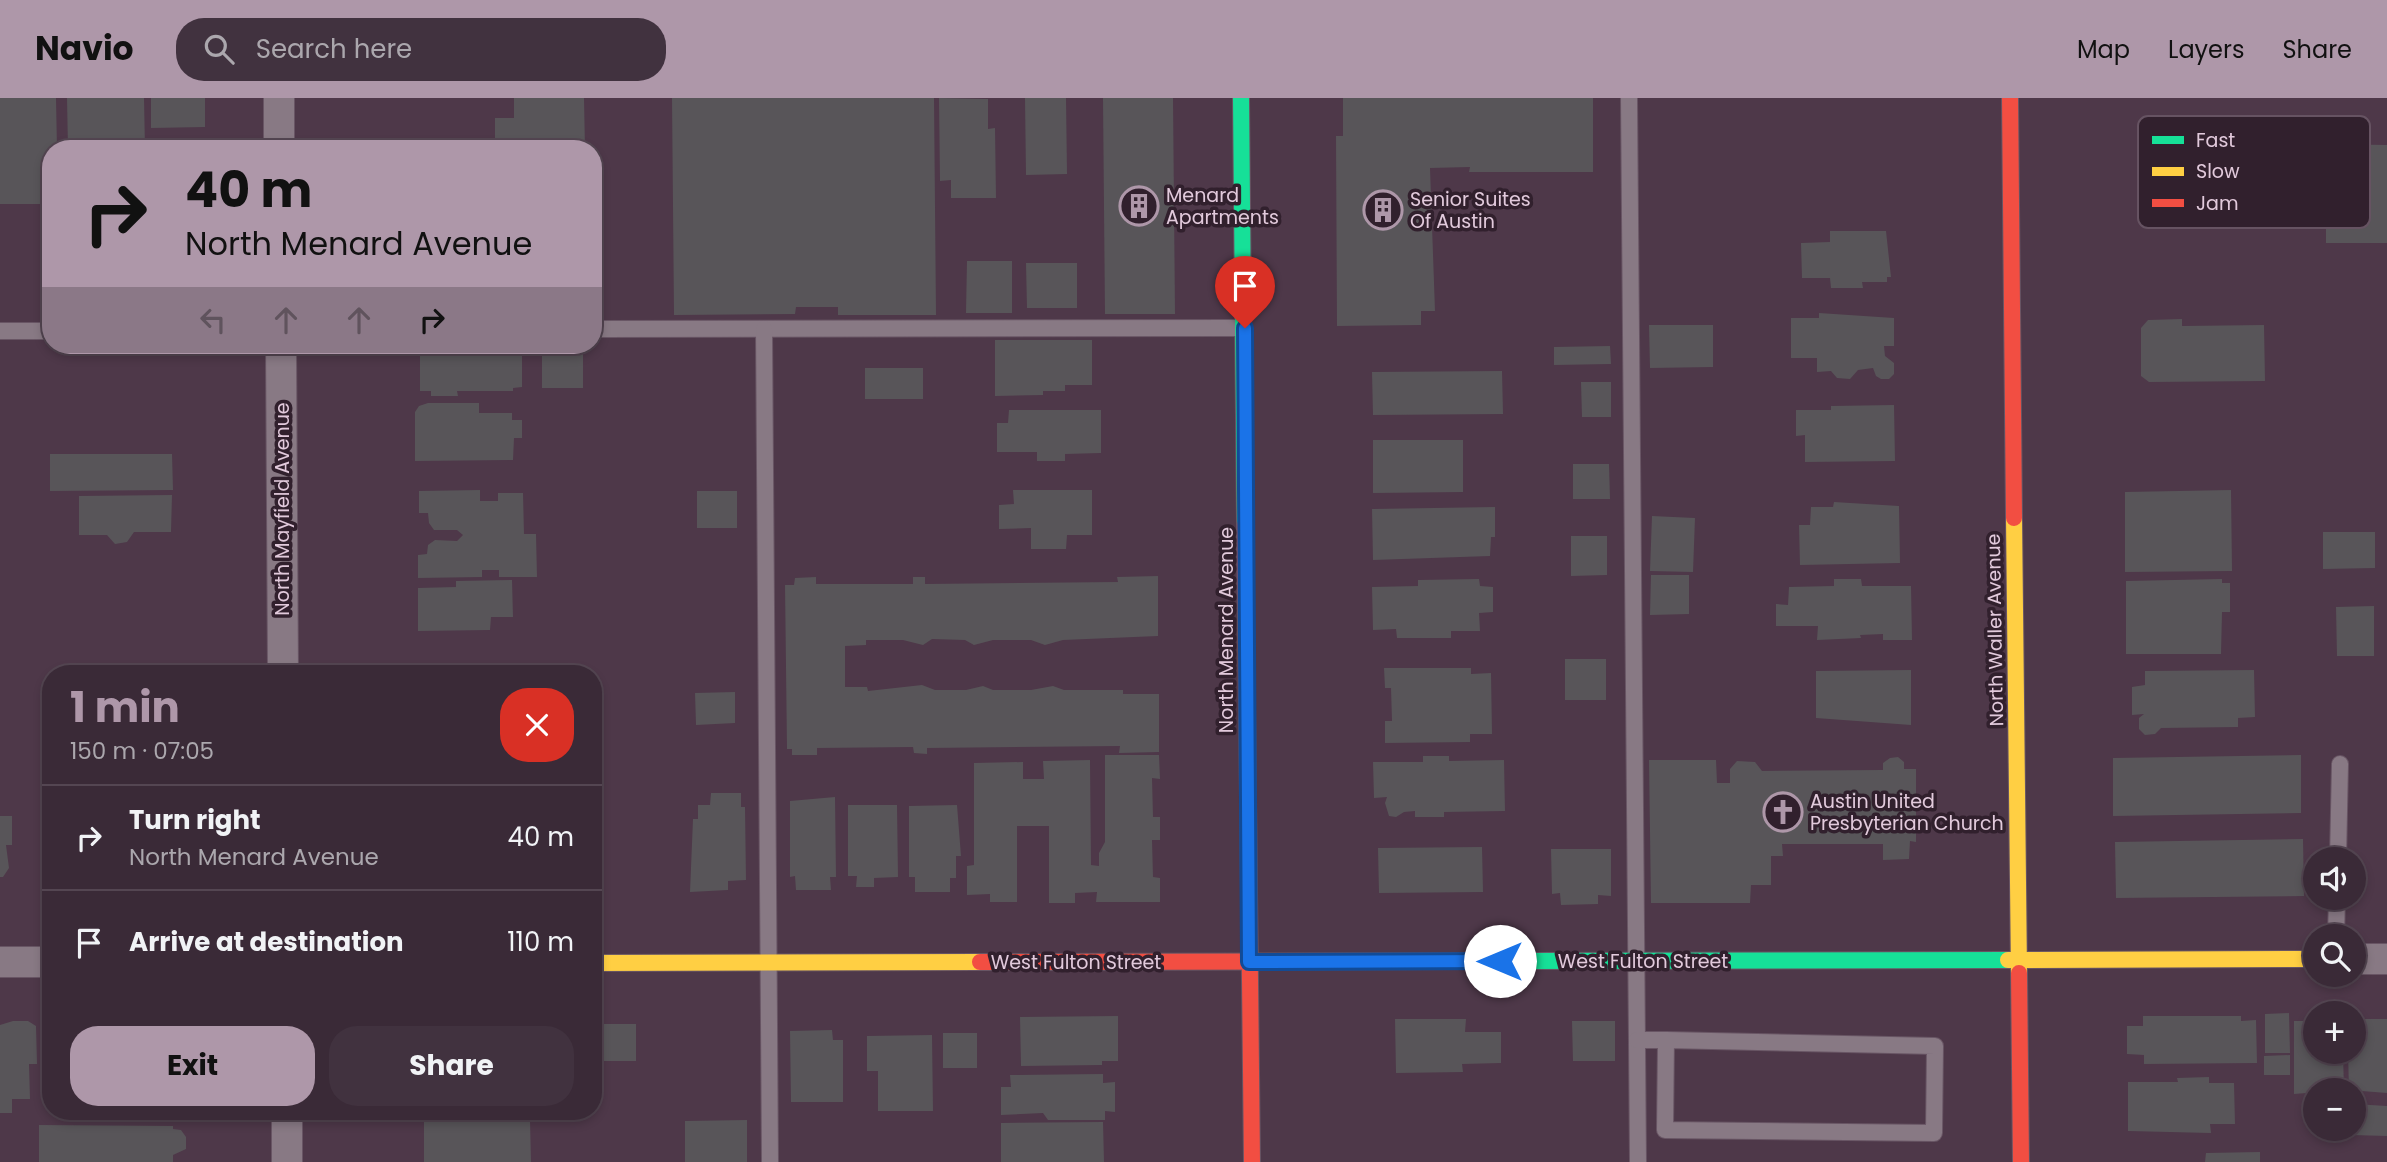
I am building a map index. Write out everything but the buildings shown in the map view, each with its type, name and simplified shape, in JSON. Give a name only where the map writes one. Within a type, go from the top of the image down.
[{"type":"street","points":[[279,98],[279,140]]},
{"type":"street","name":"North Menard Avenue","points":[[1241,98],[1252,1162]]},
{"type":"street","name":"North Waller Avenue","points":[[2010,98],[2021,1162]]},
{"type":"street","name":"North Mayfield Avenue","points":[[281,354],[283,665]]},
{"type":"street","name":"West Fulton Street","points":[[602,963],[2303,959]]},
{"type":"street","points":[[2366,959],[2387,959]]},
{"type":"street","points":[[0,962],[42,962]]},
{"type":"street","points":[[287,1120],[287,1162]]},
{"type":"lane","points":[[1629,98],[1638,1162]]},
{"type":"lane","points":[[602,329],[1245,328]]},
{"type":"lane","points":[[764,329],[770,1162]]},
{"type":"lane","points":[[0,331],[42,331]]},
{"type":"lane","points":[[2338,847],[2340,764]]},
{"type":"lane","points":[[1637,1040],[1666,1040],[1935,1046],[1934,1133],[1665,1130],[1666,1040]]},
{"type":"traffic: fast","points":[[1241,98],[1245,525]]},
{"type":"traffic: fast","points":[[1475,961],[2008,960]]},
{"type":"traffic: slow","points":[[2014,518],[2019,973]]},
{"type":"traffic: slow","points":[[2008,960],[2303,959]]},
{"type":"traffic: slow","points":[[602,963],[980,962]]},
{"type":"traffic: jam","points":[[2010,98],[2014,518]]},
{"type":"traffic: jam","points":[[1245,525],[1252,1162]]},
{"type":"traffic: jam","points":[[980,962],[1475,961]]},
{"type":"traffic: jam","points":[[2019,973],[2021,1162]]},
{"type":"place","name":"Menard Apartments","points":[[1139,206]]},
{"type":"place","name":"Senior Suites Of Austin","points":[[1383,210]]},
{"type":"place","name":"Austin United Presbyterian Church","points":[[1783,812]]},
{"type":"route","points":[[1245,328],[1249,962],[1500,961]]}]
